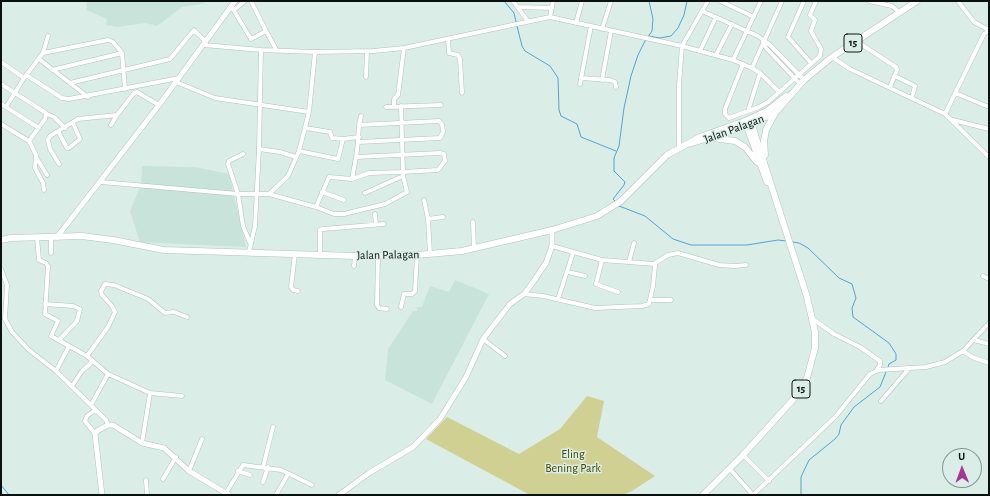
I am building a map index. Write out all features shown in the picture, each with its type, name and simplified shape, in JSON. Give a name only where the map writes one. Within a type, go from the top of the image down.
[{"type":"main road","name":"Jalan Palagan","points":[[688,143],[713,138],[776,112],[802,82],[832,57],[917,1]]},
{"type":"main road","name":"Jalan Palagan","points":[[1,240],[38,237],[96,237],[164,250],[355,256],[417,255],[474,249],[581,222],[611,208],[621,201],[654,166],[678,148],[700,137],[749,123],[793,91]]},
{"type":"main road","name":"15","points":[[765,172],[764,141],[766,130],[776,112]]},
{"type":"main road","name":"15","points":[[703,495],[730,469],[790,404],[807,378],[815,348],[813,319],[792,249],[749,123]]},
{"type":"main road","points":[[713,138],[735,141],[745,147],[765,172]]},
{"type":"street","points":[[235,1],[233,8],[251,39],[266,31]]},
{"type":"street","points":[[51,253],[54,237],[101,182],[233,8],[245,1]]},
{"type":"street","points":[[251,1],[277,51]]},
{"type":"street","points":[[513,1],[528,21]]},
{"type":"street","points":[[550,18],[553,1]]},
{"type":"street","points":[[576,23],[582,1]]},
{"type":"street","points":[[602,29],[611,1]]},
{"type":"street","points":[[678,148],[678,85],[682,46],[708,1]]},
{"type":"street","points":[[720,1],[754,17]]},
{"type":"street","points":[[733,60],[754,17],[760,1]]},
{"type":"street","points":[[752,68],[782,1]]},
{"type":"street","points":[[804,1],[788,37],[811,63]]},
{"type":"street","points":[[743,64],[725,112],[729,118],[768,102],[821,53],[811,31],[814,20],[810,15],[816,1]]},
{"type":"street","points":[[869,1],[892,6],[900,13]]},
{"type":"street","points":[[945,114],[985,32],[989,30],[974,22],[958,1]]},
{"type":"street","points":[[518,7],[552,8]]},
{"type":"street","points":[[702,11],[758,36],[798,74],[802,82]]},
{"type":"street","points":[[700,51],[716,17]]},
{"type":"street","points":[[70,84],[124,72],[170,59],[192,31],[196,31],[205,43],[261,50],[315,52],[367,51],[404,48],[528,21],[550,18],[682,46],[733,60],[760,73],[779,92]]},
{"type":"street","points":[[716,55],[732,24]]},
{"type":"street","points":[[580,84],[590,26]]},
{"type":"street","points":[[602,80],[611,31]]},
{"type":"street","points":[[6,107],[25,77],[43,53],[48,36]]},
{"type":"street","points":[[448,39],[449,53],[458,55],[460,59],[462,93]]},
{"type":"street","points":[[43,53],[108,40],[113,42],[122,53],[125,89]]},
{"type":"street","points":[[763,41],[766,48],[794,78],[802,82]]},
{"type":"street","points":[[856,41],[896,67],[897,70],[890,87]]},
{"type":"street","points":[[394,107],[394,99],[398,95],[404,48]]},
{"type":"street","points":[[249,252],[255,226],[259,149],[261,50]]},
{"type":"street","points":[[366,77],[367,51]]},
{"type":"street","points":[[269,194],[288,176],[299,151],[309,112],[315,52]]},
{"type":"street","points":[[52,70],[122,53]]},
{"type":"street","points":[[832,57],[850,69],[912,97],[945,114],[952,119],[989,157]]},
{"type":"street","points":[[39,59],[88,97]]},
{"type":"street","points":[[1,62],[62,98],[69,99],[88,97],[179,78]]},
{"type":"street","points":[[748,111],[760,73]]},
{"type":"street","points":[[895,76],[915,86],[912,97]]},
{"type":"street","points":[[581,78],[615,82],[616,87]]},
{"type":"street","points":[[176,82],[215,98],[309,112]]},
{"type":"street","points":[[1,84],[54,117],[65,128]]},
{"type":"street","points":[[111,125],[134,92],[137,92],[159,105]]},
{"type":"street","points":[[955,93],[989,107]]},
{"type":"street","points":[[1,104],[39,128]]},
{"type":"street","points":[[386,107],[441,105]]},
{"type":"street","points":[[101,182],[238,194],[269,194],[316,207],[334,214],[344,214],[385,204],[407,192],[403,174],[401,106]]},
{"type":"street","points":[[29,142],[47,114]]},
{"type":"street","points":[[59,164],[50,149],[48,140],[50,136],[81,118],[92,119],[117,115]]},
{"type":"street","points":[[352,179],[361,116]]},
{"type":"street","points":[[952,119],[989,129]]},
{"type":"street","points":[[304,128],[330,132],[331,137],[358,140],[440,138],[443,132],[440,121],[359,125]]},
{"type":"street","points":[[58,131],[67,148],[69,148],[80,140],[72,123]]},
{"type":"street","points":[[1,124],[29,142],[47,175]]},
{"type":"street","points":[[299,151],[338,159],[343,139]]},
{"type":"street","points":[[259,149],[280,152],[296,157]]},
{"type":"street","points":[[316,207],[329,177],[352,179],[369,173],[388,172],[403,174],[438,170],[443,165],[445,159],[443,153],[356,157]]},
{"type":"street","points":[[243,154],[229,161],[228,164],[238,194],[243,226],[250,243]]},
{"type":"street","points":[[36,157],[35,168],[43,183],[44,190]]},
{"type":"street","points":[[353,172],[361,173],[362,175]]},
{"type":"street","points":[[388,172],[392,181]]},
{"type":"street","points":[[365,193],[392,181],[403,174]]},
{"type":"street","points":[[322,192],[344,200]]},
{"type":"street","points":[[424,200],[428,219],[430,254]]},
{"type":"street","points":[[375,214],[376,225]]},
{"type":"street","points":[[428,219],[443,217]]},
{"type":"street","points":[[473,222],[474,249]]},
{"type":"street","points":[[320,255],[320,230],[384,224]]},
{"type":"street","points":[[339,495],[363,477],[407,452],[421,440],[440,419],[457,393],[483,338],[510,304],[524,294],[546,263],[552,246],[552,230]]},
{"type":"street","points":[[38,237],[39,260],[46,263],[48,266],[45,314],[57,319],[51,336],[87,356],[92,362],[108,374],[150,393],[182,396]]},
{"type":"street","points":[[629,262],[634,243]]},
{"type":"street","points":[[552,246],[602,260],[654,264],[678,253],[719,265],[735,266],[746,264]]},
{"type":"street","points":[[558,299],[574,253]]},
{"type":"street","points":[[295,254],[291,287],[293,290],[298,290]]},
{"type":"street","points":[[401,307],[404,294],[412,294],[415,291],[417,255]]},
{"type":"street","points":[[354,266],[355,256]]},
{"type":"street","points":[[378,256],[377,305],[379,308],[387,309]]},
{"type":"street","points":[[602,260],[596,284],[618,292]]},
{"type":"street","points":[[524,294],[558,299],[595,308],[646,306],[651,300],[654,264]]},
{"type":"street","points":[[1,269],[7,285],[6,323],[12,332],[29,350],[56,371],[72,386],[108,422],[108,425]]},
{"type":"street","points":[[568,272],[585,276]]},
{"type":"street","points":[[984,276],[989,279]]},
{"type":"street","points":[[87,356],[108,326],[115,312],[112,306],[102,295],[101,291],[105,284],[114,284],[148,299],[165,313],[174,312],[187,317]]},
{"type":"street","points":[[651,300],[671,300]]},
{"type":"street","points":[[45,304],[73,306],[80,310],[77,321],[70,326],[59,340]]},
{"type":"street","points":[[730,469],[753,495],[836,416],[866,378],[876,371],[880,365],[880,361],[860,347],[834,334],[813,319]]},
{"type":"street","points":[[876,371],[936,365],[955,357],[963,351],[989,323]]},
{"type":"street","points":[[483,338],[506,356]]},
{"type":"street","points":[[974,340],[989,344]]},
{"type":"street","points":[[56,371],[69,346]]},
{"type":"street","points":[[963,351],[972,357],[989,364]]},
{"type":"street","points":[[72,386],[92,362]]},
{"type":"street","points":[[881,401],[908,368]]},
{"type":"street","points":[[91,405],[108,374]]},
{"type":"street","points":[[142,444],[150,393]]},
{"type":"street","points":[[95,410],[87,416],[86,421],[95,434],[102,495]]},
{"type":"street","points":[[95,434],[97,431],[108,425],[113,425],[142,444],[164,448],[176,457],[189,471],[227,494],[238,471],[243,465],[263,466],[281,470],[312,485]]},
{"type":"street","points":[[263,466],[273,427]]},
{"type":"street","points":[[189,471],[202,439]]},
{"type":"street","points":[[743,455],[769,481]]},
{"type":"street","points":[[163,479],[176,457]]},
{"type":"street","points":[[263,482],[268,467]]},
{"type":"street","points":[[238,471],[250,475]]},
{"type":"street","points":[[276,495],[288,474]]},
{"type":"street","points":[[146,480],[147,495]]},
{"type":"shaded area","points":[[87,1],[207,1],[202,4],[182,7],[157,26],[145,23],[117,27],[106,25],[107,19],[86,10]]},
{"type":"shaded area","points":[[142,166],[195,167],[229,174],[246,247],[140,242],[130,211],[141,185]]},
{"type":"shaded area","points":[[455,280],[489,294],[432,404],[385,380],[388,349],[413,311],[417,311],[417,307],[422,307],[430,286],[449,292]]},
{"type":"green space","name":"Eling Bening Park","points":[[587,396],[604,401],[597,437],[655,476],[623,495],[530,495],[426,439],[447,417],[519,454],[560,429]]},
{"type":"waterway","points":[[504,1],[514,13],[516,22]]},
{"type":"waterway","points":[[648,37],[652,31],[653,19],[649,1]]},
{"type":"waterway","points":[[649,36],[660,38],[671,36],[678,28],[684,15],[687,1]]},
{"type":"waterway","points":[[517,26],[522,46],[525,51],[550,66],[558,78],[559,110],[561,116],[577,124],[581,137],[616,151]]},
{"type":"waterway","points":[[616,202],[613,199],[625,182],[614,171],[614,158],[619,146],[624,108],[631,76],[638,55],[646,39]]},
{"type":"waterway","points":[[619,206],[645,216],[673,239],[691,245],[747,245],[778,240],[786,241]]},
{"type":"waterway","points":[[793,242],[799,243],[808,248],[839,278],[852,284],[856,298],[852,308],[853,317],[889,343],[896,354],[896,360],[889,364],[888,367]]},
{"type":"waterway","points":[[801,495],[801,477],[809,460],[835,439],[839,434],[841,425],[854,407],[880,387],[886,372]]},
{"type":"waterway","points":[[1,485],[9,495]]}]
